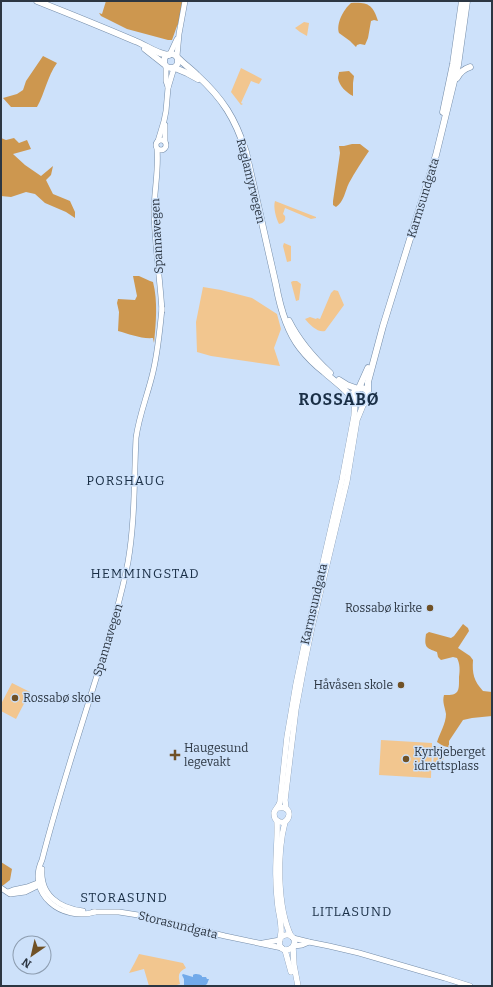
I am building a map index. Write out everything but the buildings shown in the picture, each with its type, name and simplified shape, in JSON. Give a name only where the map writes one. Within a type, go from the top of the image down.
[{"type":"highway","name":"Raglamyrvegen","points":[[37,1],[136,41],[159,53],[173,56],[196,74],[222,102],[234,122],[246,152],[278,299],[289,331],[298,347],[314,363],[345,389],[354,400]]},
{"type":"highway","name":"Karmsundgata","points":[[358,389],[368,369],[431,161],[453,64],[462,1]]},
{"type":"highway","name":"Karmsundgata","points":[[368,393],[370,376],[383,326],[430,176],[453,87],[458,65],[467,1]]},
{"type":"highway","name":"Raglamyrvegen","points":[[125,37],[145,49],[165,65]]},
{"type":"highway","points":[[173,56],[179,62],[174,68],[170,69],[164,62],[165,58],[173,56]]},
{"type":"highway","points":[[453,87],[460,74],[470,67]]},
{"type":"highway","name":"Raglamyrvegen","points":[[174,68],[191,75],[208,86]]},
{"type":"highway","name":"Raglamyrvegen","points":[[276,285],[293,329],[305,346],[332,375],[347,385],[358,389]]},
{"type":"highway","points":[[358,389],[364,389],[368,393],[368,398],[364,403],[359,404],[354,400],[353,394],[358,389]]},
{"type":"main road","points":[[173,56],[186,1]]},
{"type":"main road","points":[[165,65],[168,88]]},
{"type":"main road","points":[[164,121],[166,146],[164,149],[160,150],[157,149],[156,145],[164,121],[168,88],[174,68]]},
{"type":"main road","points":[[158,141],[161,140],[165,142]]},
{"type":"main road","name":"Spannavegen","points":[[157,149],[158,165]]},
{"type":"main road","name":"Spannavegen","points":[[40,883],[42,860],[56,806],[114,622],[125,578],[133,522],[136,438],[159,340],[162,308],[154,207],[158,165],[164,149]]},
{"type":"main road","name":"Karmsundgata","points":[[278,808],[287,737],[296,684],[342,480],[354,416],[354,400]]},
{"type":"main road","name":"Karmsundgata","points":[[286,809],[296,709],[304,666],[347,481],[358,420],[364,403]]},
{"type":"main road","points":[[294,986],[290,965],[279,943],[282,929],[275,869],[278,833],[277,821],[274,814],[278,808],[284,807],[289,811],[290,815],[288,820],[285,822],[282,832],[280,879],[281,894],[285,920],[295,941],[294,965],[298,986]]},
{"type":"main road","points":[[277,821],[285,822]]},
{"type":"main road","points":[[1,888],[9,893],[25,892],[40,883]]},
{"type":"main road","name":"Storasundgata","points":[[40,883],[44,895],[52,905],[63,911],[75,914],[95,912],[127,913],[283,949]]},
{"type":"main road","points":[[280,938],[285,935],[359,953],[470,986]]},
{"type":"main road","name":"Storasundgata","points":[[260,943],[280,938]]},
{"type":"main road","points":[[283,949],[289,950],[294,946],[309,942]]},
{"type":"shaded area","points":[[106,1],[187,1],[184,15],[177,26],[172,40],[168,40],[127,29],[101,16],[99,13],[102,14]]},
{"type":"shaded area","points":[[351,3],[369,5],[374,11],[378,21],[371,21],[368,38],[365,45],[360,44],[356,47],[339,33],[338,29],[345,9]]},
{"type":"shaded area","points":[[304,22],[309,23],[307,36],[295,28]]},
{"type":"shaded area","points":[[43,56],[57,63],[37,107],[11,107],[3,98],[17,94],[23,90],[26,81]]},
{"type":"shaded area","points":[[241,68],[262,79],[259,84],[251,81],[241,103],[243,104],[241,105],[231,92]]},
{"type":"shaded area","points":[[349,71],[354,76],[353,96],[344,89],[338,78],[339,72]]},
{"type":"shaded area","points":[[1,138],[6,140],[14,138],[19,143],[27,140],[31,149],[13,154],[25,165],[41,176],[53,166],[51,175],[46,180],[53,194],[70,201],[75,212],[75,218],[66,212],[45,203],[35,194],[26,192],[11,197],[1,196]]},
{"type":"shaded area","points":[[360,144],[369,151],[349,183],[341,202],[336,207],[333,205],[333,201],[340,153],[339,146]]},
{"type":"shaded area","points":[[275,201],[316,218],[311,219],[285,208],[283,214],[285,216],[285,220],[279,224],[275,212]]},
{"type":"shaded area","points":[[284,243],[291,246],[291,261],[287,262],[283,246]]},
{"type":"shaded area","points":[[133,276],[139,276],[153,282],[156,304],[154,343],[153,338],[140,337],[118,331],[118,299],[135,300],[137,296]]},
{"type":"shaded area","points":[[297,281],[301,284],[299,300],[296,301],[291,282]]},
{"type":"shaded area","points":[[203,287],[252,298],[277,314],[281,329],[274,348],[280,366],[211,356],[197,352],[196,322]]},
{"type":"shaded area","points":[[334,290],[338,291],[344,305],[325,331],[317,330],[305,319],[310,317],[320,319],[331,293]]},
{"type":"shaded area","points":[[463,624],[469,631],[458,648],[470,656],[473,660],[474,677],[483,691],[492,692],[492,716],[463,720],[449,741],[449,745],[453,748],[437,742],[446,717],[443,702],[444,695],[453,694],[458,691],[460,669],[459,663],[457,658],[453,657],[441,660],[438,657],[437,652],[428,648],[425,638],[426,634],[429,632],[451,638]]},
{"type":"shaded area","name":"Rossabø skole","points":[[12,683],[30,692],[16,719],[1,711],[1,704]]},
{"type":"shaded area","name":"Kyrkjeberget idrettsplass","points":[[381,740],[432,743],[431,778],[379,775]]},
{"type":"shaded area","points":[[435,747],[444,748],[443,764],[433,763]]},
{"type":"shaded area","points":[[1,862],[12,869],[10,880],[1,887]]},
{"type":"shaded area","points":[[139,954],[183,963],[186,968],[179,974],[180,984],[174,986],[149,986],[144,969],[129,973]]},
{"type":"water","points":[[183,974],[193,977],[194,974],[198,974],[209,979],[207,984],[204,986],[186,986],[184,985]]},
{"type":"place","name":"Rossabø kirke","points":[[430,608]]},
{"type":"place","name":"Håvåsen skole","points":[[401,685]]},
{"type":"place","name":"Rossabø skole","points":[[15,698]]},
{"type":"place","name":"Haugesund legevakt","points":[[175,755]]},
{"type":"place","name":"Kyrkjeberget idrettsplass","points":[[406,759]]},
{"type":"district","name":"ROSSABØ","points":[[339,399]]},
{"type":"district","name":"PORSHAUG","points":[[126,480]]},
{"type":"district","name":"HEMMINGSTAD","points":[[145,573]]},
{"type":"district","name":"STORASUND","points":[[124,897]]},
{"type":"district","name":"LITLASUND","points":[[352,911]]}]
